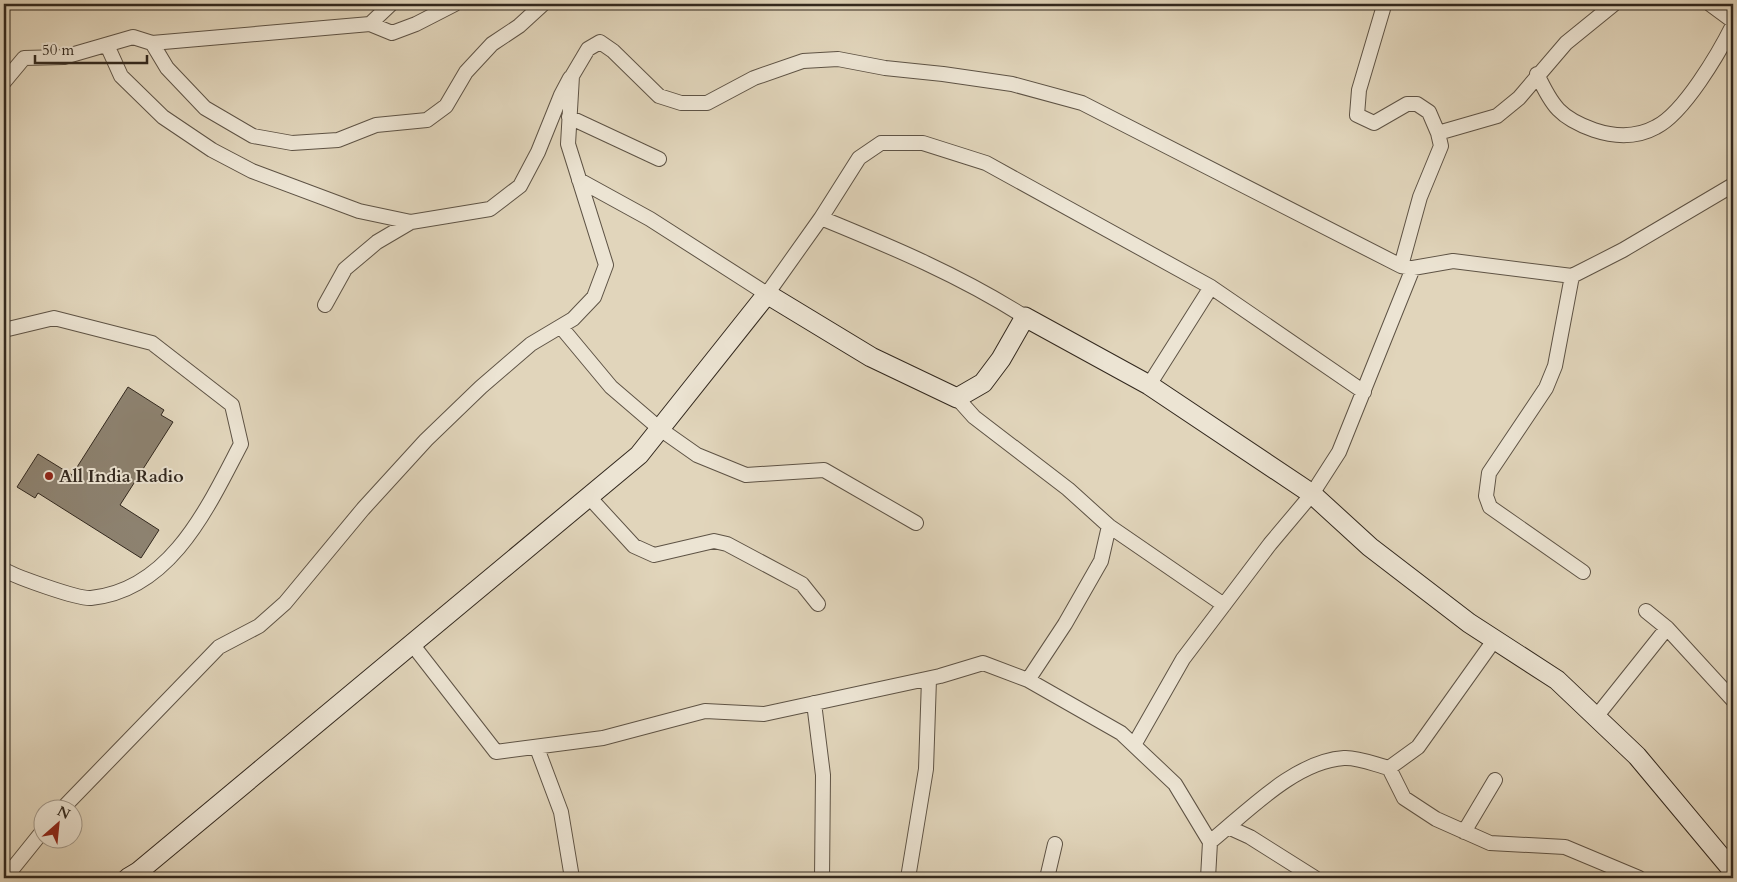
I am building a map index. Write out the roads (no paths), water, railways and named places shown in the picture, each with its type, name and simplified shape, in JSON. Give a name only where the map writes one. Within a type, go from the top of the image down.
[{"type":"street","points":[[370,24],[391,4]]},
{"type":"street","points":[[4,82],[24,58],[64,57],[133,37],[152,43],[370,24],[392,33],[416,24],[455,4]]},
{"type":"street","points":[[152,43],[167,68],[205,108],[253,136],[292,143],[338,140],[376,125],[426,120],[446,106],[466,72],[492,44],[519,26],[543,4]]},
{"type":"street","points":[[1438,133],[1497,116],[1519,98],[1537,74],[1566,43],[1614,4]]},
{"type":"street","points":[[1710,4],[1733,20]]},
{"type":"street","points":[[1134,745],[1183,660],[1312,494],[1338,452],[1364,392],[1407,267],[1420,197],[1441,146],[1438,133],[1428,112],[1417,104],[1407,104],[1374,123],[1357,115],[1358,90],[1383,9]]},
{"type":"street","points":[[1537,74],[1551,104],[1575,123],[1612,136],[1639,134],[1658,127],[1689,98],[1733,25]]},
{"type":"street","points":[[325,305],[345,269],[377,242],[411,222],[490,209],[520,186],[538,152],[561,95],[588,49],[600,42],[613,50],[659,96],[681,103],[707,102],[754,78],[803,61],[838,59],[885,68],[1012,84],[1082,103],[1407,267],[1453,261],[1572,276],[1623,250],[1733,185]]},
{"type":"street","points":[[107,45],[121,76],[162,117],[212,150],[252,171],[359,211],[411,222]]},
{"type":"street","points":[[71,800],[219,647],[259,626],[286,603],[363,509],[454,413],[531,344],[573,319],[594,297],[606,265],[568,144],[572,76]]},
{"type":"street","points":[[570,117],[659,158]]},
{"type":"street","points":[[128,878],[138,872],[639,455],[767,294],[821,218],[859,158],[881,143],[923,143],[986,163],[1211,287],[1364,392]]},
{"type":"street","points":[[579,180],[650,219],[767,294],[871,357],[957,398],[974,417],[1068,490],[1110,526],[1224,605]]},
{"type":"street","points":[[821,218],[924,260],[987,293],[1025,317],[1148,384],[1312,494],[1370,547],[1469,623],[1557,680],[1638,756],[1733,872],[1726,878]]},
{"type":"street","points":[[1572,276],[1555,366],[1546,388],[1489,473],[1486,496],[1490,507],[1583,572]]},
{"type":"street","points":[[1148,384],[1211,287]]},
{"type":"street","points":[[957,398],[983,383],[1001,359],[1025,317]]},
{"type":"street","points":[[4,330],[54,318],[152,343],[232,405],[241,444],[206,509],[166,564],[130,589],[89,598],[20,578],[4,570]]},
{"type":"street","points":[[561,327],[611,387],[660,429],[697,455],[746,475],[824,470],[916,523]]},
{"type":"street","points":[[589,497],[634,546],[654,555],[714,541],[727,544],[802,584],[818,604]]},
{"type":"street","points":[[1028,680],[1065,624],[1101,561],[1110,526]]},
{"type":"street","points":[[1646,610],[1667,628],[1733,700]]},
{"type":"street","points":[[1596,717],[1667,628]]},
{"type":"street","points":[[1210,842],[1275,788],[1318,763],[1346,758],[1389,768],[1418,747],[1494,639]]},
{"type":"street","points":[[412,644],[496,752],[603,738],[705,711],[764,714],[929,679],[983,662],[1028,680],[1121,733],[1134,745],[1174,784],[1210,842],[1208,878]]},
{"type":"street","points":[[908,878],[926,769],[929,679]]},
{"type":"street","points":[[814,703],[823,775],[822,878]]},
{"type":"street","points":[[537,748],[561,812],[572,878]]},
{"type":"street","points":[[1389,768],[1404,798],[1436,819],[1464,832],[1490,843],[1565,847],[1639,878]]},
{"type":"street","points":[[1464,832],[1495,780]]},
{"type":"street","points":[[1228,827],[1250,837],[1315,878]]},
{"type":"street","points":[[5,878],[32,844]]},
{"type":"street","points":[[1047,878],[1055,844]]},
{"type":"place","name":"All India Radio","points":[[49,476]]}]
